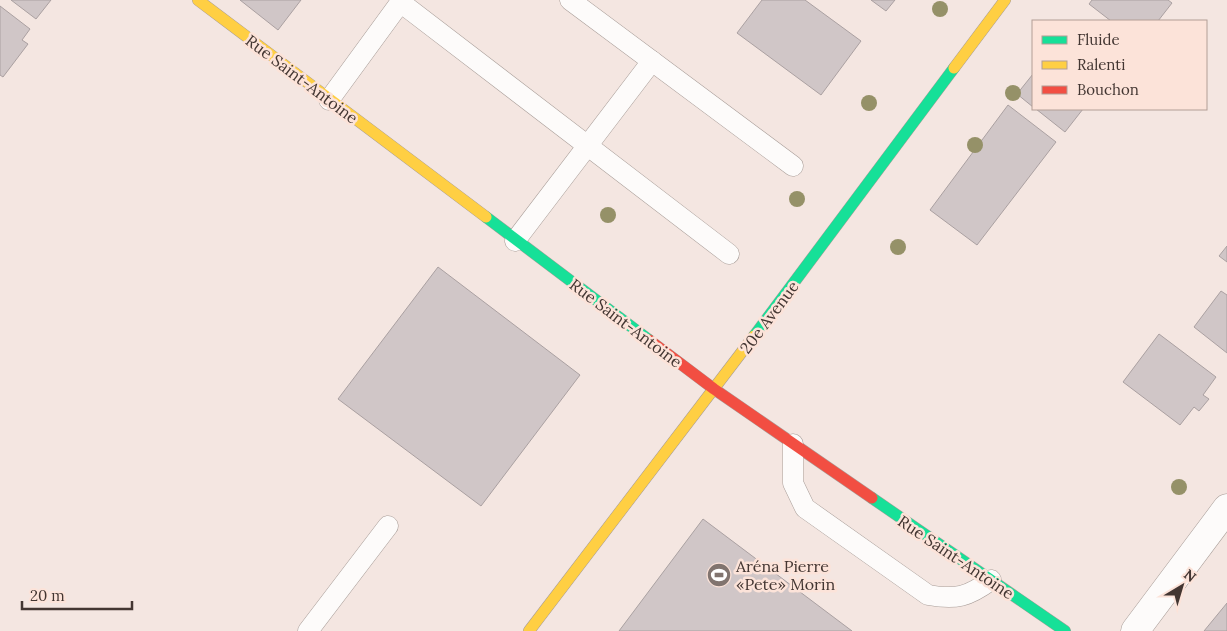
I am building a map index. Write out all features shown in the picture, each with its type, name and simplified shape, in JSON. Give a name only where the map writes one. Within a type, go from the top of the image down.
[{"type":"street","name":"Rue Saint-Antoine","points":[[198,0],[714,389],[1064,631]]},
{"type":"street","name":"20e Avenue","points":[[529,631],[714,389],[1005,0]]},
{"type":"street","points":[[1135,631],[1227,508]]},
{"type":"lane","points":[[570,0],[792,166]]},
{"type":"lane","points":[[329,100],[401,1],[729,254]]},
{"type":"lane","points":[[516,241],[587,144],[652,62]]},
{"type":"lane","points":[[793,444],[793,483],[805,508],[928,595],[951,599],[973,593],[990,580]]},
{"type":"lane","points":[[308,631],[388,526]]},
{"type":"building","points":[[11,0],[51,0],[36,19]]},
{"type":"building","points":[[240,0],[301,0],[278,30]]},
{"type":"building","points":[[762,0],[805,0],[861,41],[821,95],[737,33]]},
{"type":"building","points":[[871,0],[895,0],[886,11]]},
{"type":"building","points":[[1092,0],[1168,0],[1172,3],[1159,20],[1110,20],[1089,4]]},
{"type":"building","points":[[0,6],[30,29],[22,40],[28,44],[3,77],[0,75]]},
{"type":"building","points":[[1032,75],[1032,106],[1017,94]]},
{"type":"building","points":[[1008,105],[1056,142],[977,245],[930,210]]},
{"type":"building","points":[[1037,110],[1082,110],[1065,132]]},
{"type":"building","points":[[1227,246],[1227,262],[1219,256]]},
{"type":"building","points":[[438,267],[580,375],[481,506],[338,399]]},
{"type":"building","points":[[1221,291],[1227,295],[1227,353],[1194,327]]},
{"type":"building","points":[[1159,334],[1216,377],[1203,395],[1209,399],[1199,411],[1194,407],[1180,425],[1123,382]]},
{"type":"building","name":"Aréna Pierre «Pete» Morin","points":[[703,519],[852,631],[619,631]]},
{"type":"building","points":[[1227,603],[1227,631],[1204,631]]},
{"type":"traffic: fast","points":[[754,336],[954,68]]},
{"type":"traffic: fast","points":[[486,217],[649,340]]},
{"type":"traffic: fast","points":[[872,498],[1065,631]]},
{"type":"traffic: slow","points":[[198,0],[486,217]]},
{"type":"traffic: slow","points":[[954,68],[1005,0]]},
{"type":"traffic: slow","points":[[529,631],[754,336]]},
{"type":"traffic: jam","points":[[649,340],[714,389],[872,498]]},
{"type":"place","name":"Aréna Pierre «Pete» Morin","points":[[719,575]]}]
